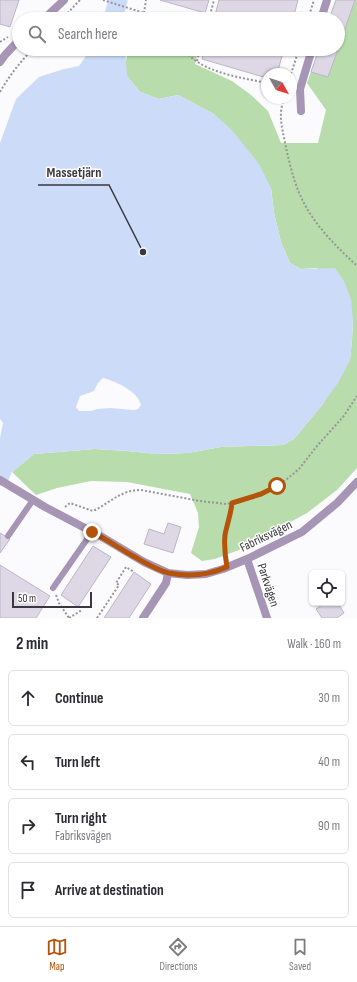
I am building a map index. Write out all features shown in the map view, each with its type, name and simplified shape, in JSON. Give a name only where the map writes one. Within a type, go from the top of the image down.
[{"type":"street","points":[[51,12],[64,0]]},
{"type":"street","points":[[323,12],[327,0]]},
{"type":"street","points":[[0,62],[3,52],[12,45]]},
{"type":"street","points":[[301,111],[300,89],[310,56]]},
{"type":"street","name":"Fabriksvägen","points":[[0,480],[32,500],[144,562],[168,573],[187,575],[206,574],[217,571],[247,559],[302,532],[337,503],[357,482]]},
{"type":"street","name":"Parkvägen","points":[[247,559],[267,618]]},
{"type":"street","points":[[143,618],[166,583],[168,573]]},
{"type":"lane","points":[[8,536],[32,500]]},
{"type":"lane","points":[[53,588],[92,532]]},
{"type":"path","points":[[69,12],[80,0]]},
{"type":"path","points":[[104,0],[141,12]]},
{"type":"path","points":[[144,12],[146,0]]},
{"type":"path","points":[[211,12],[214,0]]},
{"type":"path","points":[[310,12],[314,0]]},
{"type":"path","points":[[0,92],[16,67],[26,56]]},
{"type":"path","points":[[191,56],[203,65],[225,74],[261,82]]},
{"type":"path","points":[[197,61],[198,56]]},
{"type":"path","points":[[293,68],[297,56]]},
{"type":"path","points":[[282,104],[280,111],[280,122],[301,198],[308,211],[322,230],[357,266]]},
{"type":"path","points":[[58,514],[70,503],[93,511],[127,491],[135,490],[200,501],[232,503],[261,494],[277,486],[298,469],[344,417],[357,396]]},
{"type":"path","points":[[227,567],[224,551],[232,503]]},
{"type":"path","points":[[97,618],[119,585],[116,583],[126,567],[134,572]]},
{"type":"path","points":[[53,588],[69,618],[82,610]]},
{"type":"green space","points":[[336,0],[357,0],[357,468],[337,490],[307,513],[239,550],[215,559],[202,561],[191,553],[199,527],[198,513],[190,494],[127,482],[91,481],[57,488],[36,495],[12,472],[34,454],[95,449],[157,454],[188,453],[221,447],[283,445],[294,439],[322,405],[350,360],[353,320],[317,268],[301,269],[290,263],[281,242],[274,213],[271,188],[214,114],[178,95],[159,99],[140,92],[127,76],[125,64],[127,56],[197,56],[195,64],[232,81],[251,95],[268,111],[281,143],[318,143],[326,110],[307,83],[317,56],[345,56],[345,12],[332,12]]},
{"type":"water","points":[[86,56],[126,56],[127,76],[140,92],[159,99],[178,95],[214,114],[232,130],[259,164],[271,188],[274,213],[281,242],[290,263],[301,269],[335,268],[344,281],[351,299],[353,320],[350,360],[338,383],[294,439],[283,445],[221,447],[188,453],[157,454],[95,449],[34,454],[12,472],[0,467],[0,438],[3,423],[0,419],[0,143],[16,99],[39,77],[79,66]],"holes":[[[103,378],[120,384],[131,391],[139,400],[141,405],[138,409],[110,408],[79,411],[76,407],[80,396],[94,391],[98,383]]]},
{"type":"building","points":[[0,0],[19,0],[15,12],[12,12],[10,27],[0,24]]},
{"type":"building","points":[[160,0],[209,0],[205,12]]},
{"type":"building","points":[[219,0],[298,0],[295,12],[216,12]]},
{"type":"building","points":[[336,0],[355,0],[345,29],[345,12],[332,12]]},
{"type":"building","points":[[203,56],[282,56],[279,68],[261,68],[261,76],[202,59]]},
{"type":"building","points":[[317,56],[336,56],[328,77],[311,72]]},
{"type":"building","points":[[168,523],[181,527],[173,553],[144,544],[149,529],[164,534]]},
{"type":"building","points":[[0,533],[10,539],[0,553]]},
{"type":"building","points":[[93,546],[111,557],[78,607],[61,595]]},
{"type":"building","points":[[0,565],[50,596],[36,618],[0,618]]},
{"type":"building","points":[[134,572],[151,584],[129,618],[104,618]]},
{"type":"building","points":[[320,606],[340,606],[344,613],[337,618],[322,618],[316,609]]},
{"type":"waterway","points":[[115,12],[118,0]]},
{"type":"waterway","points":[[0,476],[3,468]]},
{"type":"place","name":"Massetjärn","points":[[143,252]]},
{"type":"route","points":[[92,532],[159,570],[168,573],[187,575],[206,574],[227,567],[224,551],[225,535],[232,503],[261,494],[277,486]]}]
